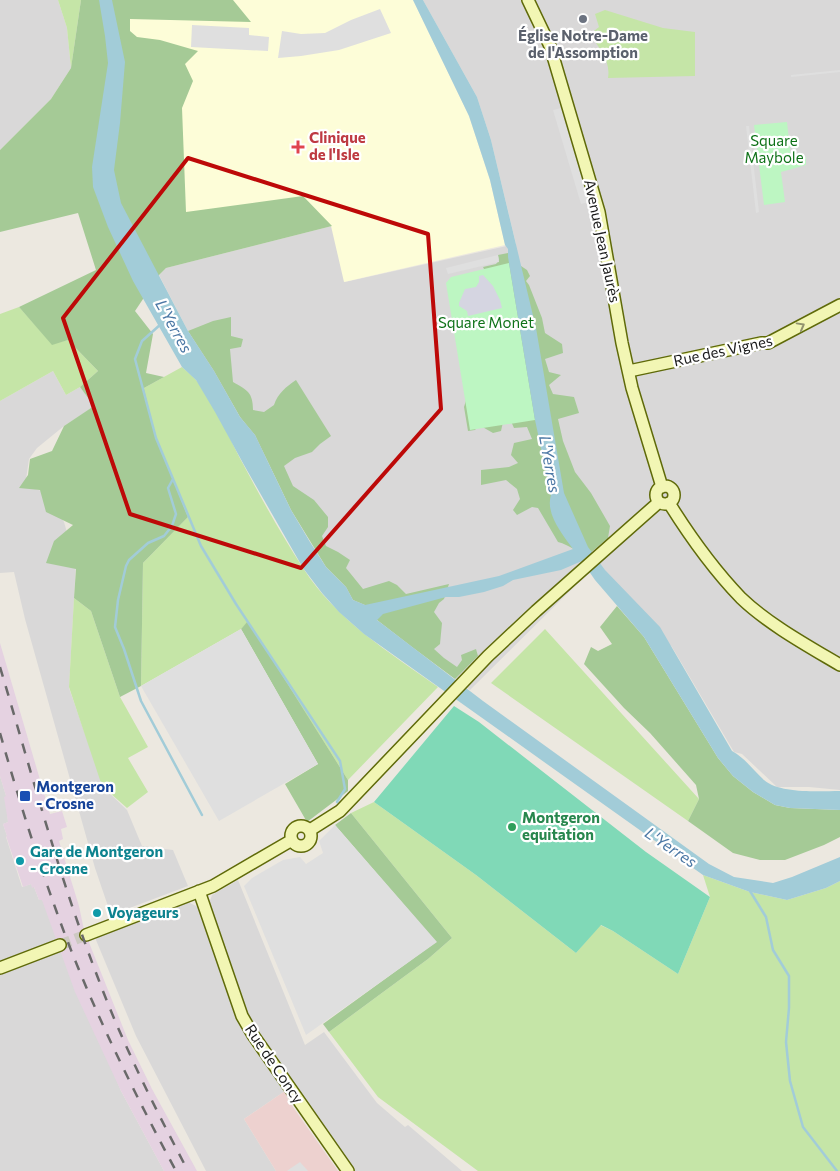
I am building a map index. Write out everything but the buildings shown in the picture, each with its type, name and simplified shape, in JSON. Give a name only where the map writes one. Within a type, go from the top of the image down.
[{"type":"street","name":"Avenue Jean Jaurès","points":[[528,0],[550,46],[599,212],[622,343],[632,388],[662,487],[670,488],[673,493],[673,499],[664,502]]},
{"type":"street","name":"Rue des Vignes","points":[[629,371],[773,342],[840,305]]},
{"type":"street","points":[[86,935],[219,884],[292,840],[298,845],[304,845],[310,841],[310,830],[340,810],[536,611],[664,502],[741,598],[775,624],[836,663]]},
{"type":"street","name":"Rue de Concy","points":[[199,891],[242,1016],[249,1029],[348,1171]]},
{"type":"street","points":[[0,968],[60,945]]},
{"type":"highlighted area","points":[[188,158],[428,234],[441,409],[301,568],[130,514],[63,318]]},
{"type":"shaded area","points":[[0,0],[58,0],[67,28],[71,68],[51,99],[0,150]]},
{"type":"shaded area","name":"Clinique de l'Isle","points":[[112,0],[413,0],[469,116],[490,180],[505,245],[344,282],[331,226],[156,260]]},
{"type":"shaded area","points":[[423,0],[840,0],[840,790],[809,787],[777,787],[742,754],[734,752],[672,647],[600,565],[590,571],[470,690],[353,600],[188,331],[159,275],[166,268],[332,226],[345,282],[516,244],[491,140],[477,97]]},
{"type":"shaded area","points":[[380,9],[391,33],[339,50],[278,58],[282,31],[301,34],[325,33],[351,20]]},
{"type":"shaded area","points":[[192,25],[249,28],[249,35],[269,37],[268,51],[191,47]]},
{"type":"shaded area","points":[[840,70],[840,72],[791,77],[791,75]]},
{"type":"shaded area","points":[[561,108],[589,202],[581,204],[553,110]]},
{"type":"shaded area","points":[[746,126],[749,126],[759,212],[756,213]]},
{"type":"shaded area","points":[[498,255],[499,262],[448,274],[446,268]]},
{"type":"shaded area","points":[[483,275],[493,286],[502,308],[468,316],[467,311],[459,306],[459,303],[465,289],[476,287],[479,282],[479,276]]},
{"type":"shaded area","points":[[53,371],[66,395],[80,387],[95,406],[64,426],[37,448],[29,459],[25,486],[45,492],[64,522],[76,564],[69,688],[104,788],[127,810],[142,846],[173,850],[188,886],[111,915],[95,868],[25,619],[14,572],[0,573],[0,401]]},
{"type":"shaded area","points":[[241,629],[318,764],[219,821],[141,686]]},
{"type":"shaded area","points":[[0,643],[50,814],[62,811],[67,827],[61,829],[63,839],[59,841],[79,906],[84,930],[128,1040],[152,1089],[197,1171],[164,1171],[121,1091],[75,992],[42,900],[39,900],[31,884],[23,887],[3,824],[8,822],[4,797],[6,796],[0,776]]},
{"type":"shaded area","points":[[0,776],[6,796],[8,822],[3,824],[22,887],[31,884],[39,900],[42,899],[121,1091],[164,1171],[0,1171]]},
{"type":"shaded area","points":[[335,825],[437,942],[306,1035],[244,886],[252,878],[283,860],[300,857],[306,864],[323,853],[319,841]]},
{"type":"shaded area","points":[[238,880],[305,1045],[324,1032],[377,1103],[405,1127],[408,1125],[462,1171],[355,1171],[258,1034],[246,1010],[209,904],[212,895]]},
{"type":"shaded area","points":[[188,902],[200,908],[234,1013],[248,1040],[285,1091],[244,1119],[276,1171],[206,1171],[136,1036],[96,940],[98,935]]},
{"type":"shaded area","points":[[285,1091],[288,1100],[338,1171],[276,1171],[244,1119]]},
{"type":"shaded area","points":[[300,1162],[308,1171],[287,1171],[291,1168]]},
{"type":"green space","points":[[58,0],[81,0],[71,68],[67,28]]},
{"type":"green space","points":[[81,0],[233,0],[251,22],[130,19],[130,31],[137,37],[160,40],[198,51],[185,64],[193,81],[182,108],[186,212],[303,196],[332,226],[166,268],[159,275],[135,311],[153,334],[146,373],[164,377],[144,388],[156,438],[188,517],[143,563],[141,686],[120,697],[91,611],[74,598],[76,569],[46,563],[54,541],[73,525],[46,512],[40,490],[19,488],[28,475],[30,459],[52,451],[64,426],[94,406],[80,387],[98,371],[68,340],[52,345],[19,307],[96,270],[78,213],[0,232],[0,150],[51,99],[71,68]]},
{"type":"green space","points":[[605,10],[663,28],[695,32],[695,76],[608,78],[606,60],[590,34],[599,27],[595,14]]},
{"type":"green space","name":"Square Maybole","points":[[787,122],[791,158],[806,157],[806,165],[781,172],[785,202],[764,205],[754,125]]},
{"type":"green space","points":[[508,253],[516,256],[518,264],[527,270],[530,276],[526,281],[542,318],[545,333],[562,344],[563,353],[545,359],[549,372],[561,375],[549,385],[553,394],[574,397],[579,413],[558,419],[563,441],[575,472],[591,493],[610,526],[608,538],[589,554],[558,542],[538,508],[532,507],[517,515],[513,510],[520,499],[517,489],[506,480],[481,485],[481,470],[509,467],[518,463],[511,455],[514,443],[532,439],[527,427],[514,428],[510,419],[503,422],[501,431],[493,433],[479,425],[475,430],[468,431],[464,407],[469,391],[487,275],[483,267],[496,264],[499,260],[498,255]]},
{"type":"green space","name":"Square Monet","points":[[509,263],[535,420],[470,430],[446,283],[451,277]]},
{"type":"green space","points":[[19,307],[52,344],[68,340],[98,371],[80,387],[66,395],[53,371],[0,401],[0,314]]},
{"type":"green space","points":[[231,317],[231,336],[243,339],[241,347],[230,349],[233,382],[248,392],[252,399],[253,410],[264,412],[274,405],[283,391],[296,380],[331,436],[312,452],[295,458],[284,466],[293,486],[314,500],[328,517],[328,527],[322,536],[326,546],[350,560],[346,568],[363,589],[389,581],[397,585],[406,594],[449,584],[444,599],[439,603],[434,612],[442,623],[440,644],[434,649],[457,667],[462,660],[461,655],[476,649],[478,656],[455,679],[377,620],[365,605],[353,600],[346,587],[326,567],[291,510],[255,435],[240,417],[214,371],[188,331],[213,321]]},
{"type":"green space","points":[[182,367],[196,380],[209,398],[271,516],[316,587],[331,604],[364,634],[438,687],[348,780],[248,622],[241,629],[141,686],[143,563],[188,517],[156,438],[144,388]]},
{"type":"green space","points":[[74,598],[91,611],[120,697],[148,747],[128,758],[148,792],[127,808],[102,786],[69,687]]},
{"type":"green space","points":[[617,606],[644,637],[718,758],[733,776],[753,792],[775,805],[790,808],[840,810],[840,837],[785,860],[760,860],[733,853],[688,821],[699,799],[696,785],[650,733],[624,708],[584,664],[591,647],[598,651],[612,644],[600,627]]},
{"type":"green space","points":[[248,621],[348,780],[348,791],[307,822],[285,784],[318,764],[241,629]]},
{"type":"green space","points":[[545,629],[699,799],[688,821],[491,683]]},
{"type":"green space","name":"Montgeron equitation","points":[[454,706],[479,722],[646,852],[710,897],[678,974],[601,925],[576,953],[476,875],[374,802]]},
{"type":"green space","points":[[374,802],[476,875],[576,953],[600,925],[613,931],[678,974],[710,897],[703,875],[750,892],[787,900],[826,888],[840,881],[840,1171],[478,1171],[378,1097],[329,1032],[428,959],[452,938],[351,813]]},
{"type":"green space","points":[[351,813],[452,938],[428,959],[329,1032],[323,1024],[436,942],[335,825]]},
{"type":"water","name":"L'Yerres","points":[[99,0],[112,0],[125,62],[114,170],[121,203],[188,331],[214,371],[240,417],[255,435],[291,510],[310,542],[326,567],[346,587],[353,600],[365,605],[499,576],[573,549],[560,531],[550,509],[551,495],[535,420],[508,249],[505,245],[490,180],[469,116],[413,0],[423,0],[477,97],[491,140],[536,328],[564,493],[588,547],[605,570],[660,627],[732,751],[741,757],[764,780],[780,788],[800,791],[840,791],[840,810],[790,808],[775,805],[753,792],[733,776],[718,758],[644,637],[595,580],[582,561],[561,570],[513,580],[503,586],[484,592],[459,597],[446,597],[383,614],[377,620],[483,701],[709,864],[734,877],[773,883],[840,857],[840,881],[826,888],[787,900],[750,892],[703,875],[364,634],[339,612],[322,593],[303,568],[196,380],[182,367],[133,281],[108,227],[93,187],[92,167],[108,63]]},
{"type":"waterway","name":"L'Yerres","points":[[161,324],[142,341],[135,359],[156,438],[201,546],[236,604],[340,761],[345,789],[337,802]]},
{"type":"waterway","points":[[173,479],[168,488],[176,514],[172,526],[164,536],[148,543],[129,560],[118,600],[115,627],[141,701],[202,815]]},
{"type":"waterway","points":[[750,891],[766,917],[773,950],[789,976],[786,1042],[790,1081],[803,1127],[837,1171]]},
{"type":"tunnel","points":[[60,945],[86,935]]},
{"type":"railway","points":[[0,667],[58,863],[98,978],[140,1076],[188,1171]]},
{"type":"railway","points":[[0,733],[48,888],[68,944],[111,1043],[176,1171]]},
{"type":"place","name":"Église Notre-Dame de l'Assomption","points":[[583,19]]},
{"type":"place","name":"Clinique de l'Isle","points":[[298,147]]},
{"type":"place","name":"Montgeron - Crosne","points":[[25,796]]},
{"type":"place","name":"Montgeron equitation","points":[[512,827]]},
{"type":"place","name":"Gare de Montgeron - Crosne","points":[[20,861]]},
{"type":"place","name":"Voyageurs","points":[[97,913]]}]
